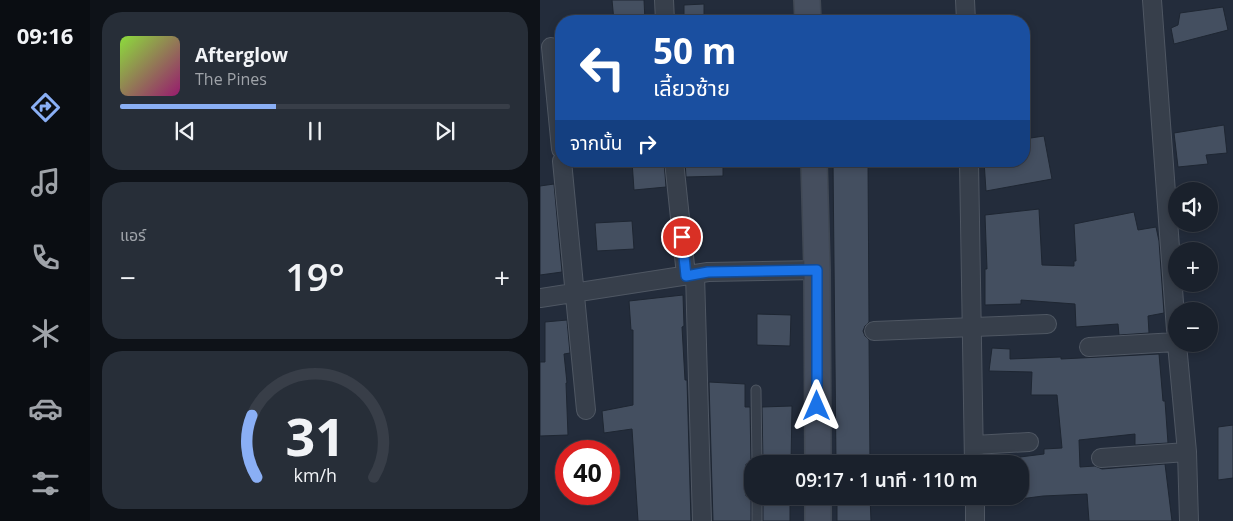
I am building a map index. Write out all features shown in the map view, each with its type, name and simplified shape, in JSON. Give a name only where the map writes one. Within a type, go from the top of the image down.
[{"type":"street","points":[[664,0],[665,15]]},
{"type":"street","points":[[807,0],[808,15]]},
{"type":"street","points":[[966,0],[966,15]]},
{"type":"street","points":[[1152,0],[1174,302]]},
{"type":"street","points":[[551,47],[555,88]]},
{"type":"street","points":[[563,167],[586,410]]},
{"type":"street","points":[[675,167],[691,275],[702,521]]},
{"type":"street","points":[[814,167],[818,455]]},
{"type":"street","points":[[969,167],[974,455]]},
{"type":"street","points":[[540,298],[708,272],[817,270]]},
{"type":"street","points":[[874,331],[1047,324]]},
{"type":"street","points":[[1088,347],[1168,343]]},
{"type":"street","points":[[1178,352],[1187,452],[1189,521]]},
{"type":"street","points":[[974,445],[1029,442]]},
{"type":"street","points":[[1101,458],[1187,452]]},
{"type":"street","points":[[818,505],[818,521]]},
{"type":"street","points":[[975,505],[975,521]]},
{"type":"lane","points":[[756,390],[757,455]]},
{"type":"lane","points":[[757,505],[758,521]]},
{"type":"building","points":[[612,0],[644,0],[645,15],[613,15]]},
{"type":"building","points":[[704,4],[704,15],[684,15],[684,5]]},
{"type":"building","points":[[1223,7],[1228,30],[1174,44],[1171,28],[1178,25],[1180,13]]},
{"type":"building","points":[[1224,125],[1227,153],[1206,155],[1208,164],[1178,167],[1174,133]]},
{"type":"building","points":[[1044,136],[1052,179],[986,191],[984,167],[1030,167],[1030,138]]},
{"type":"building","points":[[632,167],[664,167],[666,187],[634,190]]},
{"type":"building","points":[[685,167],[723,167],[723,176],[686,177]]},
{"type":"building","points":[[833,167],[868,167],[869,322],[863,331],[869,340],[870,455],[836,455]]},
{"type":"building","points":[[554,184],[562,272],[540,275],[540,186]]},
{"type":"building","points":[[1039,209],[1042,265],[1074,266],[1074,261],[1076,261],[1074,224],[1134,212],[1138,230],[1156,227],[1159,241],[1164,313],[1148,316],[1149,333],[1119,335],[1118,324],[1076,327],[1075,304],[1021,300],[1021,304],[985,305],[985,269],[987,269],[985,215]]},
{"type":"building","points":[[632,221],[634,249],[597,251],[595,223]]},
{"type":"building","points":[[683,295],[684,326],[682,327],[685,380],[687,380],[691,521],[638,521],[632,429],[604,433],[602,411],[633,405],[633,330],[631,330],[629,301]]},
{"type":"building","points":[[757,314],[791,315],[790,346],[757,345]]},
{"type":"building","points":[[567,320],[570,353],[564,354],[567,383],[568,435],[540,436],[540,362],[545,362],[545,322]]},
{"type":"building","points":[[992,348],[1010,349],[1010,359],[1061,357],[1061,359],[1159,354],[1168,443],[1135,445],[1135,434],[1079,440],[1080,467],[1095,466],[1102,469],[1165,464],[1172,521],[1089,521],[1087,494],[1029,498],[1029,456],[1044,454],[1044,449],[1062,448],[1057,395],[1031,395],[1032,372],[989,371]]},
{"type":"building","points":[[709,382],[745,384],[745,407],[750,407],[751,455],[744,455],[744,505],[751,505],[751,521],[713,521]]},
{"type":"building","points":[[792,406],[791,455],[763,455],[762,407]]},
{"type":"building","points":[[1233,425],[1233,478],[1218,480],[1218,427]]},
{"type":"building","points":[[763,505],[790,505],[790,521],[763,521]]},
{"type":"building","points":[[837,505],[870,505],[871,521],[837,521]]},
{"type":"route","points":[[682,237],[686,276],[708,272],[817,270],[817,406]]}]
